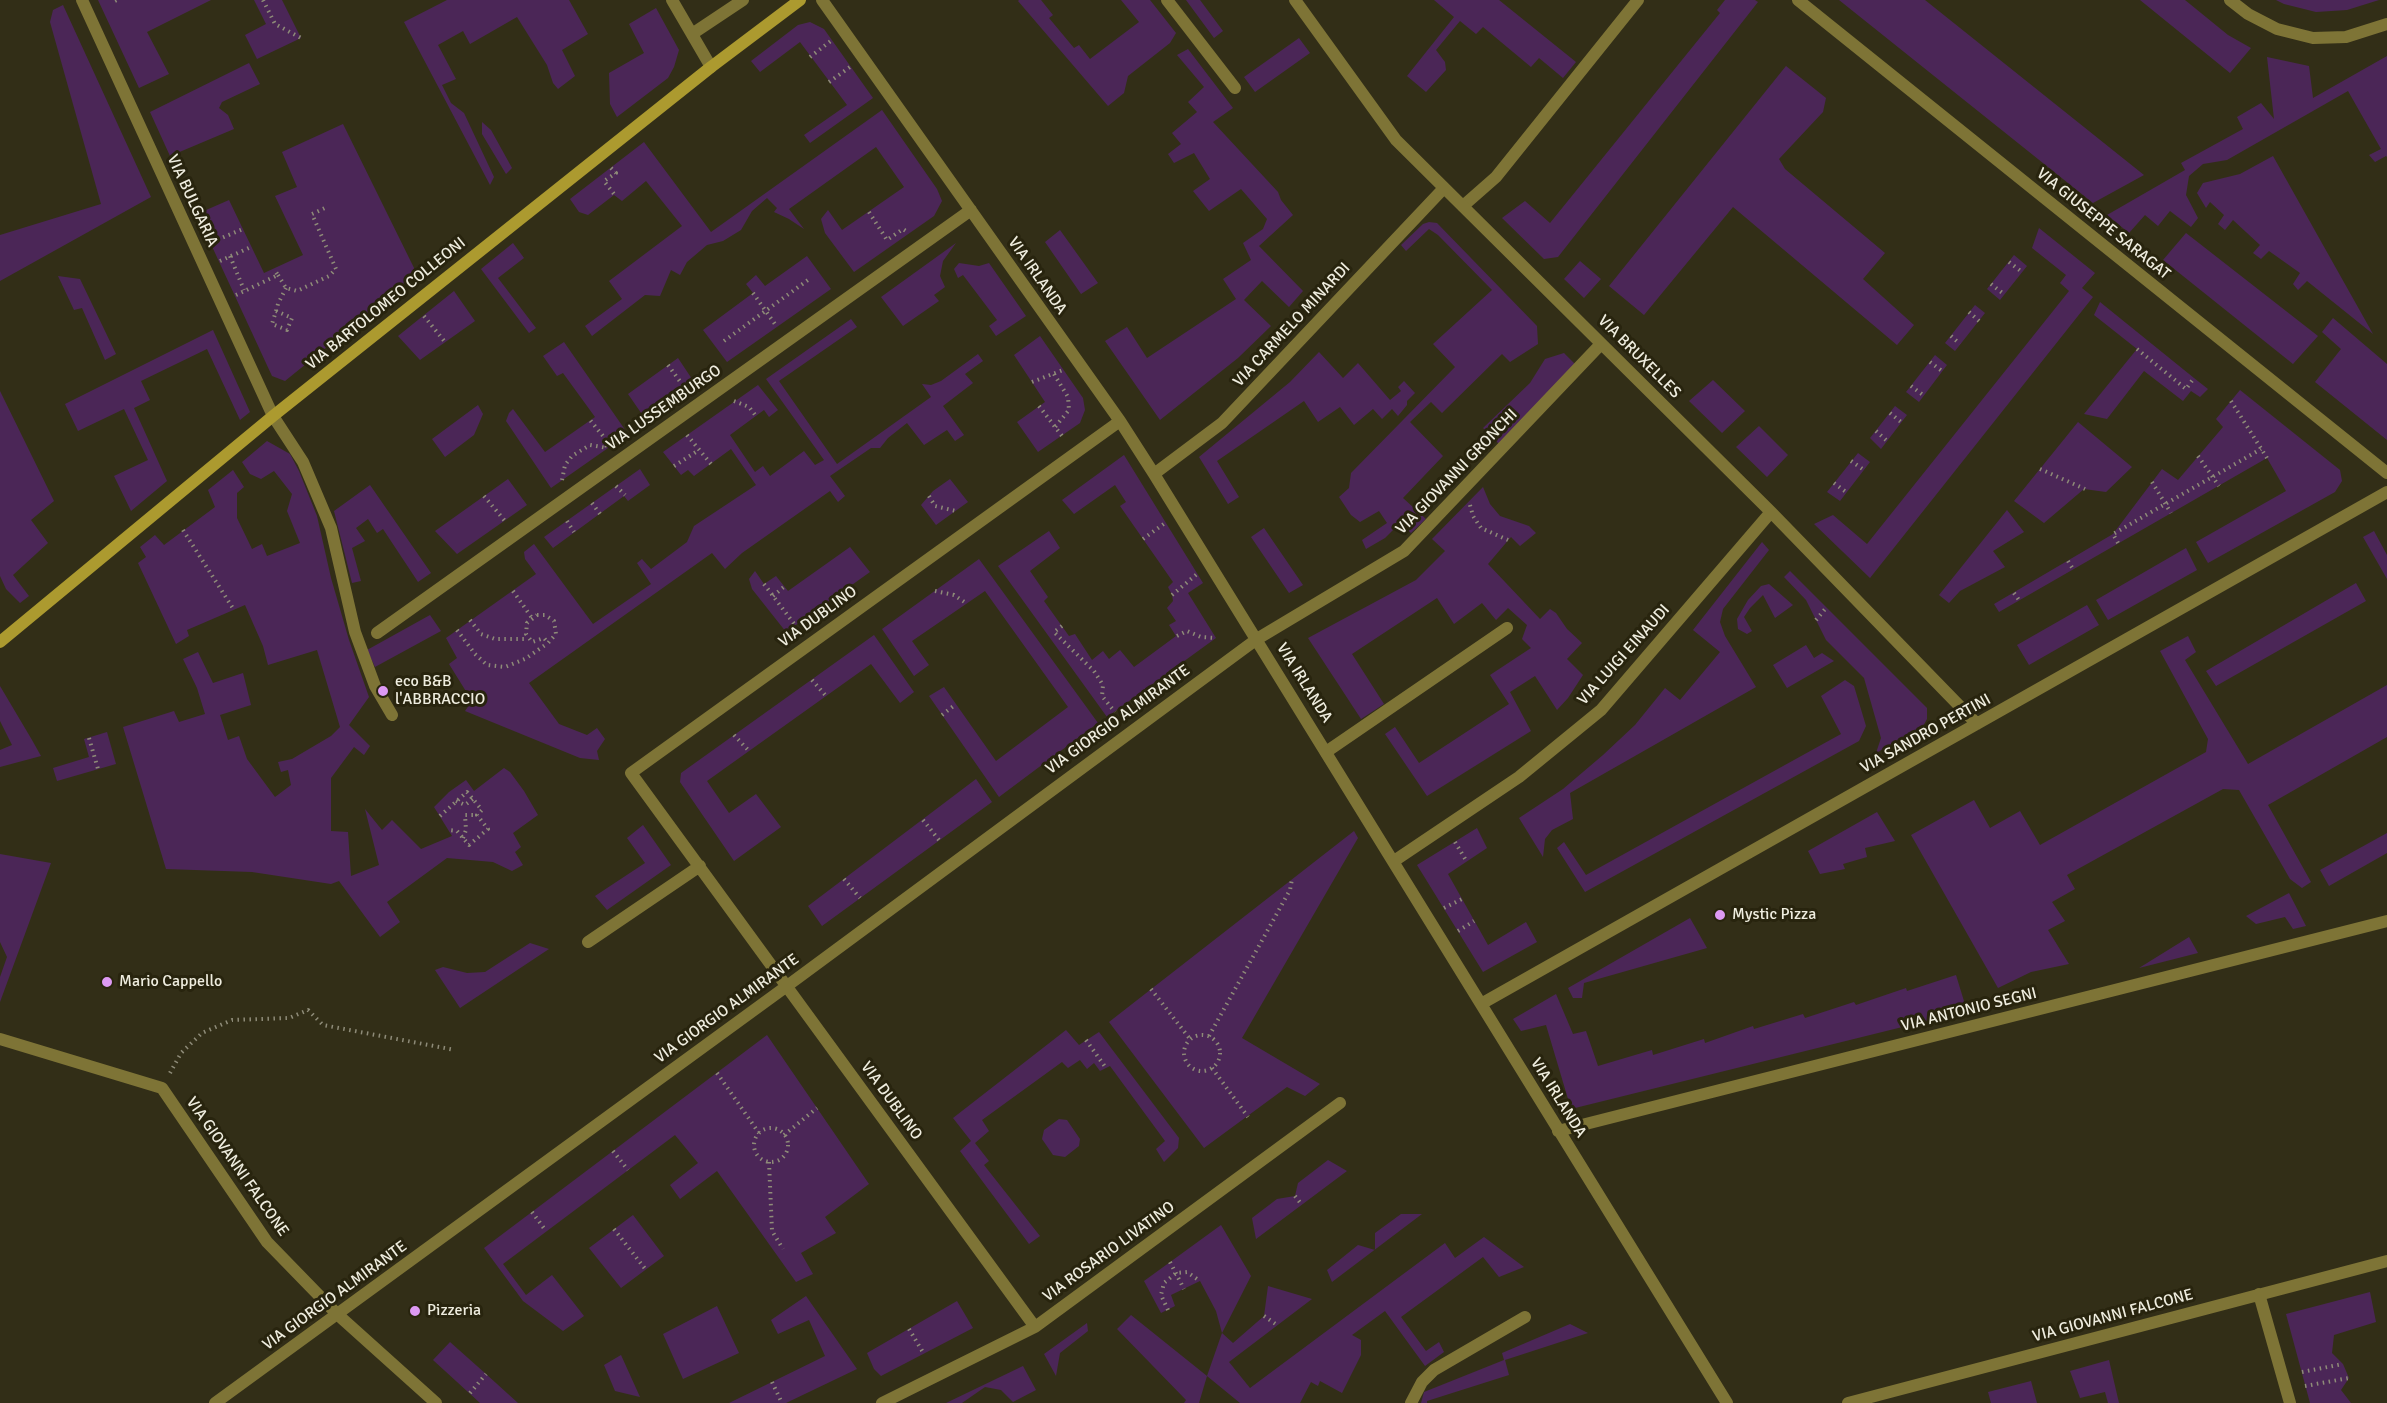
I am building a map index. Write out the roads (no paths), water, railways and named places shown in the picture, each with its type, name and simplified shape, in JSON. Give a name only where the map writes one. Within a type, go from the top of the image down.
[{"type":"main road","name":"VIA BARTOLOMEO COLLEONI","points":[[0,642],[273,416],[711,67],[800,0]]},
{"type":"street","name":"VIA BULGARIA","points":[[82,0],[273,416],[303,462],[331,528],[355,632],[375,686],[392,715]]},
{"type":"street","points":[[672,0],[711,67]]},
{"type":"street","points":[[692,34],[743,0]]},
{"type":"street","name":"VIA IRLANDA","points":[[822,0],[1120,421],[1257,639],[1727,1403]]},
{"type":"street","points":[[1167,0],[1235,88]]},
{"type":"street","name":"VIA BRUXELLES","points":[[1295,0],[1396,140],[1771,512],[1977,724]]},
{"type":"street","points":[[1463,206],[1496,177],[1638,0]]},
{"type":"street","name":"VIA GIUSEPPE SARAGAT","points":[[1798,0],[2387,473]]},
{"type":"street","points":[[2230,0],[2248,14],[2277,29],[2313,38],[2346,37],[2387,24]]},
{"type":"street","name":"VIA CARMELO MINARDI","points":[[1154,474],[1222,423],[1444,188]]},
{"type":"street","name":"VIA LUSSEMBURGO","points":[[377,633],[971,210]]},
{"type":"street","name":"VIA GIOVANNI GRONCHI","points":[[1257,639],[1404,551],[1601,344]]},
{"type":"street","name":"VIA DUBLINO","points":[[1035,1327],[631,773],[1120,421]]},
{"type":"street","name":"VIA SANDRO PERTINI","points":[[1481,1004],[2387,492]]},
{"type":"street","name":"VIA LUIGI EINAUDI","points":[[1394,861],[1519,777],[1601,710],[1771,512]]},
{"type":"street","points":[[1326,752],[1508,628]]},
{"type":"street","name":"VIA GIORGIO ALMIRANTE","points":[[215,1403],[787,986],[1257,639]]},
{"type":"street","points":[[588,942],[700,866]]},
{"type":"street","name":"VIA ANTONIO SEGNI","points":[[1558,1131],[2387,921]]},
{"type":"street","name":"VIA GIOVANNI FALCONE","points":[[0,1038],[162,1088],[267,1242],[338,1314],[436,1403]]},
{"type":"street","name":"VIA ROSARIO LIVATINO","points":[[882,1403],[1035,1327],[1340,1103]]},
{"type":"street","name":"VIA GIOVANNI FALCONE","points":[[1848,1403],[2387,1261]]},
{"type":"street","points":[[2259,1294],[2290,1403]]},
{"type":"street","points":[[1411,1403],[1422,1382],[1434,1370],[1525,1317]]},
{"type":"place","name":"eco B&B l'ABBRACCIO","points":[[383,691]]},
{"type":"place","name":"Mystic Pizza","points":[[1720,915]]},
{"type":"place","name":"Mario Cappello","points":[[107,982]]},
{"type":"place","name":"Pizzeria","points":[[415,1311]]}]
